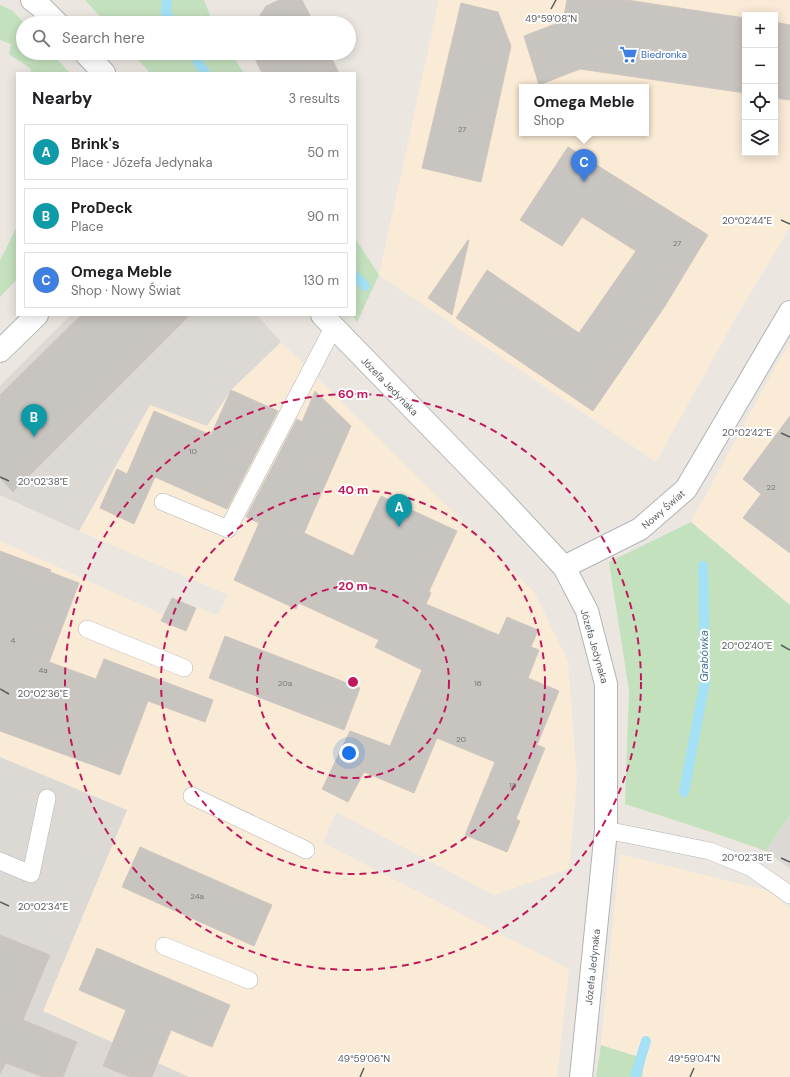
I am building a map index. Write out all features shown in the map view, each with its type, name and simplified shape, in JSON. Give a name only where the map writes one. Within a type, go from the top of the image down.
[{"type":"street","points":[[32,0],[50,16]]},
{"type":"street","points":[[92,60],[103,72]]},
{"type":"street","name":"Nowy Świat","points":[[564,567],[640,529],[686,489],[790,312]]},
{"type":"street","points":[[0,351],[36,316]]},
{"type":"street","name":"Józefa Jedynaka","points":[[327,321],[497,495],[564,567],[587,611],[606,684],[606,830],[580,1077]]},
{"type":"lane","points":[[163,502],[228,529],[327,321]]},
{"type":"lane","points":[[87,629],[184,668]]},
{"type":"lane","points":[[192,796],[306,850]]},
{"type":"lane","points":[[0,861],[31,874],[47,798]]},
{"type":"lane","points":[[606,830],[710,851],[750,867],[790,895]]},
{"type":"lane","points":[[164,946],[249,980]]},
{"type":"shaded area","points":[[439,0],[790,0],[790,227],[740,310],[656,462],[379,275]]},
{"type":"shaded area","points":[[70,316],[258,316],[281,342],[231,390],[207,426],[150,405],[79,531],[0,495],[0,386]]},
{"type":"shaded area","points":[[281,342],[534,592],[568,661],[577,779],[569,869],[494,895],[336,812],[323,843],[569,969],[557,1077],[189,1077],[43,1011],[127,810],[0,757],[0,541],[164,615],[172,598],[218,615],[228,595],[79,531],[150,405],[207,426],[231,390]]},
{"type":"shaded area","points":[[790,342],[790,605],[691,522]]},
{"type":"shaded area","points":[[0,757],[127,810],[43,1011],[189,1077],[0,1077]]},
{"type":"shaded area","points":[[790,815],[790,869],[766,851]]},
{"type":"shaded area","points":[[620,854],[770,891],[790,909],[790,1077],[642,1077],[644,1059],[601,1045]]},
{"type":"green space","points":[[85,0],[204,0],[210,16],[100,16]]},
{"type":"green space","points":[[0,5],[13,11],[18,16],[16,16],[16,59],[9,54],[11,44],[0,40]]},
{"type":"green space","points":[[18,60],[58,60],[69,72],[30,72],[31,69]]},
{"type":"green space","points":[[138,60],[235,60],[243,72],[149,72]]},
{"type":"green space","points":[[16,228],[16,280],[0,297],[0,261]]},
{"type":"green space","points":[[356,240],[379,275],[357,322],[353,316],[356,316]]},
{"type":"green space","points":[[691,522],[790,605],[790,815],[766,851],[625,804],[629,691],[609,562]]},
{"type":"green space","points":[[601,1045],[645,1059],[642,1077],[596,1077]]},
{"type":"building","points":[[279,0],[302,0],[310,16],[260,16],[266,6]]},
{"type":"building","name":"Biedronka","points":[[567,0],[627,0],[742,18],[742,93],[580,69],[539,84],[524,36],[563,21]]},
{"type":"building","points":[[461,3],[498,12],[511,46],[481,182],[422,168]]},
{"type":"building","points":[[778,23],[790,25],[790,100],[778,98]]},
{"type":"building","points":[[256,60],[332,60],[338,72],[262,72]]},
{"type":"building","points":[[568,147],[708,235],[665,306],[593,411],[456,318],[487,270],[579,333],[636,251],[582,217],[562,246],[520,220]]},
{"type":"building","points":[[469,240],[452,315],[428,298]]},
{"type":"building","points":[[80,316],[189,316],[13,492],[0,478],[0,395]]},
{"type":"building","points":[[231,390],[278,411],[227,509],[155,477],[134,524],[100,508],[117,469],[127,474],[154,411],[211,435]]},
{"type":"building","points":[[315,391],[351,426],[304,533],[353,556],[381,496],[457,531],[429,591],[431,593],[426,604],[499,635],[507,617],[538,630],[531,647],[539,650],[528,678],[559,691],[537,745],[545,748],[516,819],[520,821],[507,852],[465,835],[495,762],[437,738],[414,793],[364,772],[348,802],[322,789],[350,731],[390,746],[422,670],[375,647],[379,640],[299,603],[296,609],[234,580],[259,523],[246,517],[297,419],[302,422]]},
{"type":"building","points":[[790,416],[790,553],[743,518],[761,494],[743,479]]},
{"type":"building","points":[[0,551],[51,570],[50,572],[79,583],[49,662],[96,679],[104,659],[213,700],[205,722],[148,701],[120,775],[0,731]]},
{"type":"building","points":[[172,598],[196,608],[186,631],[161,621]]},
{"type":"building","points":[[225,636],[360,688],[344,730],[209,678]]},
{"type":"building","points":[[140,847],[272,905],[254,946],[122,887]]},
{"type":"building","points":[[0,935],[50,955],[23,1020],[77,1042],[63,1077],[43,1077],[6,1063],[0,1074]]},
{"type":"building","points":[[97,948],[230,1005],[212,1047],[171,1030],[152,1077],[130,1077],[103,1066],[126,1010],[79,990]]},
{"type":"waterway","name":"Grabówka","points":[[167,0],[166,13],[168,16]]},
{"type":"waterway","name":"Grabówka","points":[[197,60],[204,72]]},
{"type":"waterway","name":"Grabówka","points":[[356,277],[365,286]]},
{"type":"waterway","name":"Grabówka","points":[[684,792],[705,681],[703,566]]},
{"type":"waterway","name":"Grabówka","points":[[635,1077],[646,1041]]},
{"type":"place","name":"Biedronka","points":[[628,54]]},
{"type":"place","name":"Omega Meble","points":[[584,182]]},
{"type":"place","name":"ProDeck","points":[[34,437]]},
{"type":"place","name":"Brink's","points":[[399,527]]}]
